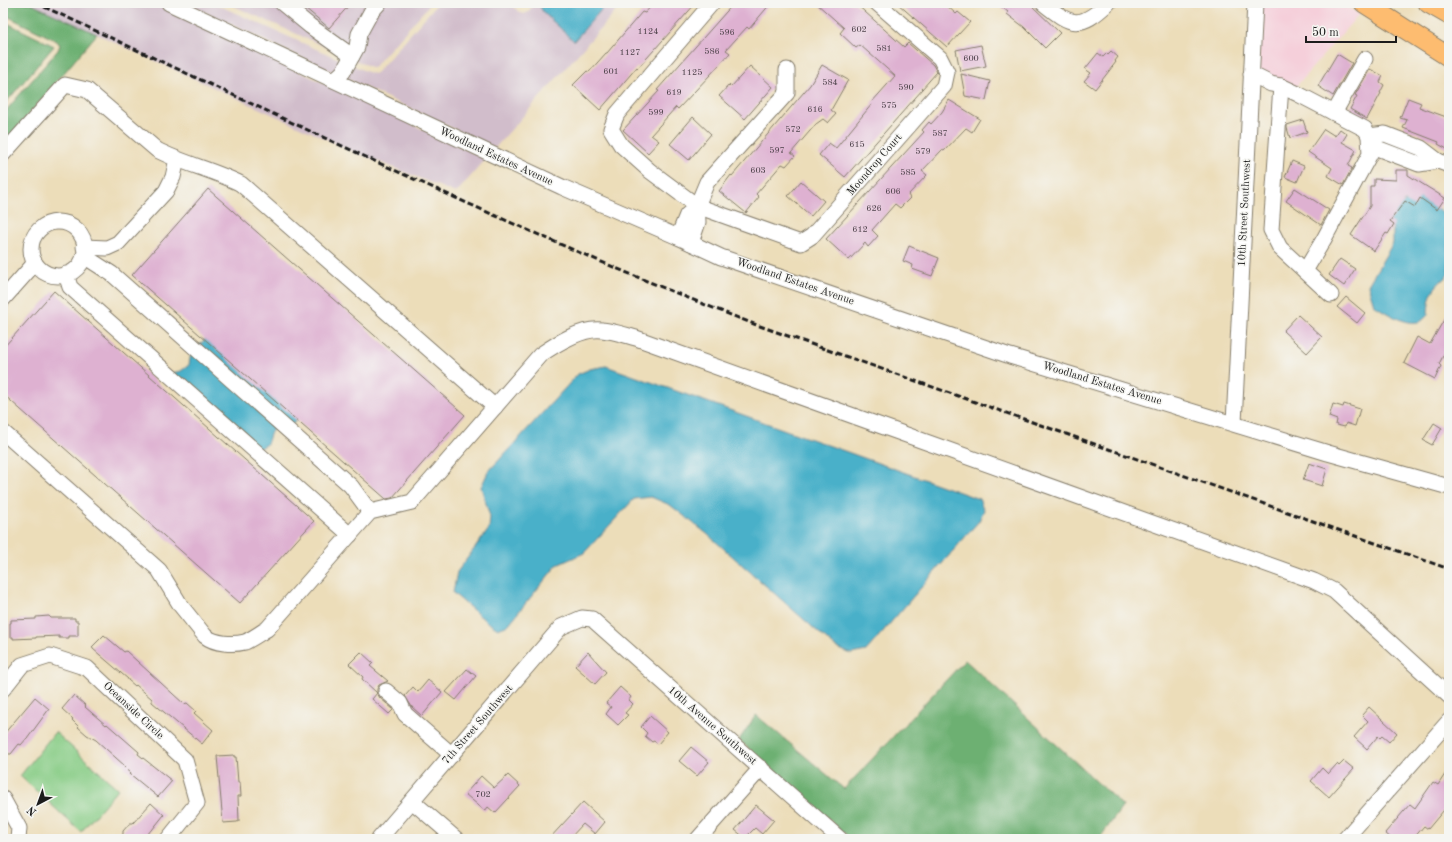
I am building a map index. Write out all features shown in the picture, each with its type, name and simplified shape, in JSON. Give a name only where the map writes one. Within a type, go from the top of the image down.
[{"type":"main road","points":[[1364,3],[1449,56]]},
{"type":"main road","points":[[1428,3],[1449,15]]},
{"type":"street","name":"Woodland Estates Avenue","points":[[169,3],[562,187],[721,257],[1010,356],[1449,488]]},
{"type":"street","points":[[282,3],[310,26],[352,56]]},
{"type":"street","points":[[334,80],[343,72],[357,47],[359,34],[371,12],[379,3]]},
{"type":"street","name":"Moondrop Court","points":[[712,3],[617,114],[612,129],[621,145],[650,171],[697,206],[801,243],[812,236],[944,86],[947,72],[940,58],[877,3]]},
{"type":"street","points":[[1043,3],[1064,20],[1079,22],[1086,21],[1108,3]]},
{"type":"street","name":"10th Street Southwest","points":[[1234,423],[1255,3]]},
{"type":"street","points":[[1334,113],[1365,59]]},
{"type":"street","points":[[678,237],[687,215],[697,206],[707,182],[787,93],[787,70]]},
{"type":"street","points":[[1251,74],[1271,84],[1281,86],[1298,94],[1365,129],[1377,148],[1419,164],[1444,163]]},
{"type":"street","points":[[3,154],[65,85],[87,90],[157,150],[177,159],[226,176],[241,184],[495,407]]},
{"type":"street","points":[[1281,86],[1271,230],[1280,248],[1331,295]]},
{"type":"street","points":[[1305,271],[1370,154],[1369,136]]},
{"type":"street","points":[[84,252],[107,248],[118,243],[166,191],[177,159]]},
{"type":"street","points":[[691,243],[698,222],[697,206]]},
{"type":"street","points":[[54,222],[63,222],[71,226],[80,235],[84,252],[77,267],[66,274],[49,274],[35,263],[31,246],[34,237],[39,230],[46,225],[54,222]]},
{"type":"street","points":[[84,252],[112,274],[351,486],[370,512]]},
{"type":"street","points":[[3,299],[35,263]]},
{"type":"street","points":[[66,274],[70,287],[350,535]]},
{"type":"street","points":[[3,432],[159,570],[181,606],[205,636],[210,640],[227,643],[245,642],[267,628],[370,512],[412,502],[540,355],[559,342],[582,332],[601,329],[636,338],[1314,581],[1334,591],[1449,696]]},
{"type":"street","name":"7th Street Southwest","points":[[379,839],[561,627],[582,618]]},
{"type":"street","name":"10th Avenue Southwest","points":[[582,618],[592,619],[840,839]]},
{"type":"street","name":"Oceanside Circle","points":[[3,689],[22,665],[50,656],[88,668],[185,760],[197,803],[168,839]]},
{"type":"street","points":[[386,691],[400,703],[405,714],[452,755]]},
{"type":"street","points":[[1345,839],[1449,721]]},
{"type":"street","points":[[698,839],[760,768]]},
{"type":"street","points":[[3,799],[19,828],[18,839]]},
{"type":"street","points":[[412,801],[456,839]]},
{"type":"shaded area","points":[[29,3],[153,3],[486,159],[456,193],[350,150]]},
{"type":"shaded area","points":[[185,3],[213,3],[374,74],[438,3],[510,3],[523,14],[527,13],[535,3],[542,3],[540,6],[574,41],[607,3],[623,3],[495,148]]},
{"type":"shaded area","points":[[227,3],[431,3],[373,68]]},
{"type":"shaded area","points":[[1261,3],[1341,3],[1359,14],[1286,98],[1258,79]]},
{"type":"green space","points":[[3,3],[29,3],[97,34],[3,145],[3,114],[58,50],[60,45],[57,41],[3,14]]},
{"type":"green space","points":[[3,21],[54,46],[3,106]]},
{"type":"green space","points":[[965,660],[1123,806],[1099,839],[851,839],[739,740],[756,715],[844,789]]},
{"type":"green space","points":[[55,732],[118,789],[81,832],[20,776]]},
{"type":"water","points":[[542,3],[607,3],[574,41],[543,12],[540,6]]},
{"type":"water","points":[[1418,193],[1424,193],[1442,212],[1449,228],[1449,274],[1432,292],[1429,301],[1428,315],[1421,321],[1409,322],[1396,318],[1374,305],[1368,285],[1393,243],[1393,230],[1389,219],[1392,211]]},
{"type":"water","points":[[247,299],[304,411],[292,425],[272,430],[266,444],[261,448],[256,449],[172,373],[181,371],[189,365],[191,353]]},
{"type":"water","points":[[606,366],[979,499],[984,510],[979,521],[866,651],[851,654],[835,647],[706,533],[670,505],[651,497],[634,499],[584,553],[557,565],[508,625],[498,629],[487,622],[453,593],[457,572],[489,529],[490,517],[481,487],[488,472],[578,374],[590,369]]},
{"type":"building","points":[[299,3],[351,3],[329,28]]},
{"type":"building","points":[[654,3],[696,3],[600,110],[573,85],[587,71],[589,72],[642,12],[645,13]]},
{"type":"building","points":[[734,3],[771,3],[749,29],[747,27],[726,50],[730,53],[710,75],[678,109],[676,107],[651,135],[659,141],[648,153],[623,130],[659,91],[657,90]]},
{"type":"building","points":[[816,3],[855,3],[904,47],[908,43],[933,65],[937,72],[845,177],[819,155],[829,143],[836,148],[872,104],[871,103],[895,76],[860,45],[856,48],[840,33],[844,28]]},
{"type":"building","points":[[897,3],[944,3],[956,14],[958,12],[970,22],[947,47]]},
{"type":"building","points":[[997,3],[1029,3],[1060,33],[1045,48]]},
{"type":"building","points":[[981,45],[986,66],[960,71],[956,50]]},
{"type":"building","points":[[1111,51],[1118,57],[1115,61],[1116,62],[1095,89],[1084,81],[1091,73],[1085,69],[1098,53],[1103,57]]},
{"type":"building","points":[[1337,54],[1352,63],[1333,96],[1318,86]]},
{"type":"building","points":[[822,65],[848,80],[831,110],[836,114],[828,123],[823,119],[816,124],[791,153],[795,156],[786,166],[782,164],[756,194],[759,197],[746,213],[719,191],[731,175],[732,176],[810,85]]},
{"type":"building","points":[[750,66],[773,87],[745,119],[719,96],[729,85],[731,87]]},
{"type":"building","points":[[1370,69],[1383,76],[1380,82],[1384,85],[1367,119],[1350,109],[1357,96],[1355,95]]},
{"type":"building","points":[[961,74],[990,81],[986,100],[965,96]]},
{"type":"building","points":[[1408,98],[1421,103],[1419,107],[1449,118],[1449,150],[1438,144],[1439,142],[1403,128],[1407,120],[1400,118]]},
{"type":"building","points":[[949,100],[980,119],[972,132],[966,128],[944,151],[942,150],[922,171],[927,175],[908,195],[910,198],[900,208],[895,204],[872,230],[878,236],[868,247],[865,243],[849,260],[826,239],[924,132],[922,130],[929,122],[931,124],[942,112]]},
{"type":"building","points":[[693,117],[711,134],[689,160],[670,144]]},
{"type":"building","points":[[1303,120],[1307,132],[1290,138],[1287,125]]},
{"type":"building","points":[[1324,129],[1335,136],[1340,129],[1347,134],[1342,142],[1356,150],[1348,166],[1352,168],[1343,185],[1328,176],[1332,168],[1308,152]]},
{"type":"building","points":[[1292,161],[1304,166],[1297,182],[1285,177]]},
{"type":"building","points":[[1396,170],[1408,170],[1408,175],[1445,198],[1437,210],[1420,198],[1415,207],[1405,201],[1390,221],[1394,224],[1388,234],[1386,233],[1374,251],[1351,235],[1370,206],[1370,186],[1374,186],[1374,179],[1396,180]]},
{"type":"building","points":[[801,181],[824,201],[811,216],[788,196]]},
{"type":"building","points":[[1295,188],[1329,210],[1321,225],[1286,201]]},
{"type":"building","points":[[208,189],[465,415],[392,498],[386,499],[132,275]]},
{"type":"building","points":[[909,246],[939,258],[932,276],[912,269],[913,265],[903,261]]},
{"type":"building","points":[[1340,259],[1355,269],[1344,286],[1329,275]]},
{"type":"building","points":[[54,291],[314,521],[240,603],[3,394],[3,348]]},
{"type":"building","points":[[1346,297],[1365,313],[1357,323],[1337,307]]},
{"type":"building","points":[[1449,311],[1449,344],[1439,364],[1441,366],[1435,379],[1404,363],[1417,337],[1430,344]]},
{"type":"building","points":[[1298,315],[1322,337],[1307,353],[1283,331]]},
{"type":"building","points":[[1333,404],[1343,407],[1344,404],[1360,409],[1355,426],[1346,423],[1345,427],[1336,425],[1337,420],[1329,417]]},
{"type":"building","points":[[1434,423],[1442,428],[1432,445],[1423,440]]},
{"type":"building","points":[[1309,463],[1327,469],[1322,486],[1303,480]]},
{"type":"building","points":[[49,616],[51,618],[75,618],[75,621],[78,621],[78,636],[69,636],[69,638],[59,638],[59,636],[13,639],[13,637],[10,637],[11,620],[36,619],[36,617]]},
{"type":"building","points":[[104,635],[124,652],[126,651],[184,704],[187,703],[196,711],[194,713],[213,730],[202,744],[93,649],[92,647]]},
{"type":"building","points":[[361,652],[373,663],[370,666],[388,681],[379,685],[377,693],[349,664]]},
{"type":"building","points":[[588,652],[606,672],[595,684],[575,666]]},
{"type":"building","points":[[467,669],[476,676],[456,700],[446,692]]},
{"type":"building","points":[[428,680],[442,692],[422,716],[412,707],[405,696],[413,687],[418,692]]},
{"type":"building","points":[[620,687],[631,697],[629,700],[633,704],[625,713],[628,715],[618,725],[606,714],[611,707],[606,703]]},
{"type":"building","points":[[377,693],[380,698],[393,709],[389,714],[372,699]]},
{"type":"building","points":[[74,695],[86,706],[85,707],[139,752],[138,754],[172,781],[158,797],[130,774],[131,773],[124,767],[125,766],[96,740],[87,735],[78,727],[72,720],[73,719],[62,709]]},
{"type":"building","points":[[35,697],[49,709],[27,739],[21,745],[19,744],[11,754],[9,754],[3,749],[3,735]]},
{"type":"building","points":[[1369,707],[1397,733],[1389,742],[1382,736],[1380,738],[1378,736],[1367,749],[1354,737],[1368,721],[1362,715]]},
{"type":"building","points":[[650,716],[668,732],[658,744],[654,741],[652,742],[645,736],[647,733],[641,727]]},
{"type":"building","points":[[691,747],[709,762],[697,776],[679,761]]},
{"type":"building","points":[[234,755],[234,757],[236,757],[238,782],[240,782],[241,796],[238,796],[239,821],[223,823],[217,756]]},
{"type":"building","points":[[1344,761],[1354,769],[1329,797],[1311,781],[1322,768],[1328,774],[1337,764],[1339,766]]},
{"type":"building","points":[[1449,768],[1449,804],[1428,829],[1424,826],[1413,839],[1392,839],[1385,833],[1410,804],[1415,808],[1433,782],[1438,785]]},
{"type":"building","points":[[508,775],[520,786],[495,813],[488,807],[485,811],[465,794],[481,776],[494,788]]},
{"type":"building","points":[[583,802],[605,822],[595,834],[583,824],[569,839],[549,839]]},
{"type":"building","points":[[151,803],[164,815],[152,830],[146,836],[144,834],[140,839],[119,839],[123,834],[123,831],[130,823],[133,823]]},
{"type":"building","points":[[756,805],[774,820],[762,834],[755,828],[745,838],[735,830]]},
{"type":"railway","points":[[36,3],[482,210],[754,324],[1449,569]]}]
